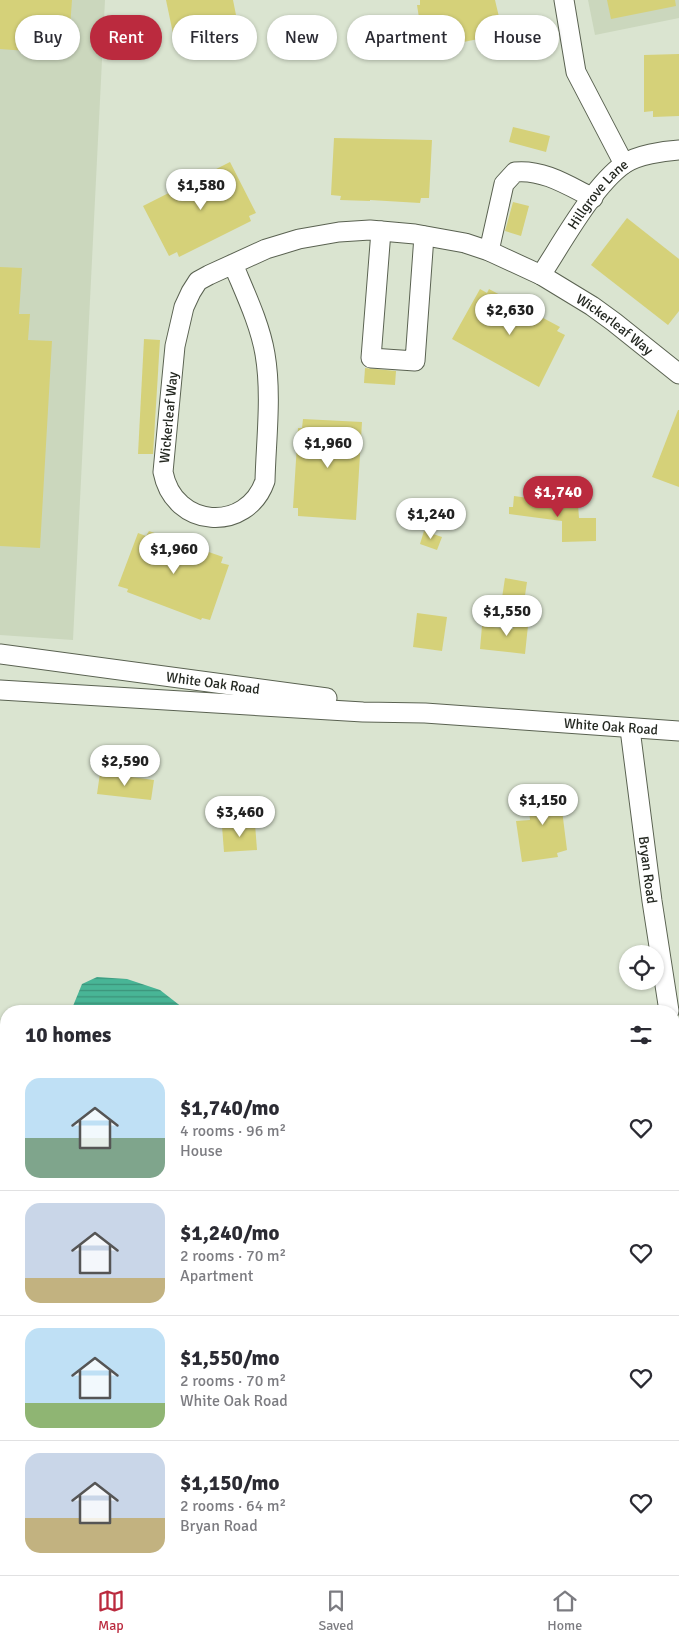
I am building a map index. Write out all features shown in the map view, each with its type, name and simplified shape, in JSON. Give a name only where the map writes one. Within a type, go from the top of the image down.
[{"type":"street","points":[[564,2],[576,72],[624,164]]},
{"type":"street","name":"Hillgrove Lane","points":[[541,275],[604,183],[624,164],[655,152],[679,150]]},
{"type":"street","points":[[489,251],[504,184],[515,172],[528,170],[552,178],[593,198]]},
{"type":"street","name":"Wickerleaf Way","points":[[233,264],[254,316],[265,353],[268,384],[265,481],[262,491],[245,508],[232,515],[213,518],[183,508],[172,496],[163,472],[175,346],[184,307],[198,281],[208,275],[266,249],[298,239],[339,232],[370,230],[466,243],[489,251],[541,275],[592,306],[679,374]]},
{"type":"street","points":[[381,231],[371,358],[415,361],[424,236]]},
{"type":"street","name":"White Oak Road","points":[[0,654],[425,713],[679,731]]},
{"type":"street","name":"White Oak Road","points":[[0,690],[364,712],[425,713]]},
{"type":"street","name":"Bryan Road","points":[[630,729],[652,901],[668,1005]]},
{"type":"shaded area","points":[[0,0],[105,0],[104,15],[90,15],[90,60],[102,60],[73,640],[0,635]]},
{"type":"shaded area","points":[[588,0],[679,0],[679,18],[595,35]]},
{"type":"shaded area","points":[[97,977],[127,979],[160,990],[179,1005],[73,1005],[82,984]]},
{"type":"building","points":[[0,0],[72,0],[71,15],[15,15],[15,50],[0,49]]},
{"type":"building","points":[[166,0],[233,0],[236,15],[172,15],[172,29]]},
{"type":"building","points":[[420,0],[495,0],[499,15],[475,15],[475,40],[465,42],[465,15],[419,15],[417,5],[420,5]]},
{"type":"building","points":[[607,0],[675,0],[676,6],[611,19]]},
{"type":"building","points":[[679,54],[679,116],[653,117],[653,111],[644,112],[644,55]]},
{"type":"building","points":[[513,127],[550,136],[546,152],[509,142]]},
{"type":"building","points":[[334,138],[432,140],[429,198],[421,198],[420,203],[340,200],[341,196],[331,195]]},
{"type":"building","points":[[230,162],[256,213],[249,216],[251,221],[179,257],[177,252],[169,256],[143,206]]},
{"type":"building","points":[[513,202],[529,206],[521,236],[505,231]]},
{"type":"building","points":[[627,218],[679,259],[679,311],[668,325],[591,265]]},
{"type":"building","points":[[0,267],[22,268],[19,314],[30,314],[28,340],[52,341],[40,548],[0,546]]},
{"type":"building","points":[[480,289],[487,293],[489,289],[560,327],[557,331],[565,335],[539,387],[452,339]]},
{"type":"building","points":[[144,339],[160,340],[153,454],[138,454]]},
{"type":"building","points":[[365,368],[396,371],[395,385],[364,383]]},
{"type":"building","points":[[679,410],[679,487],[652,477]]},
{"type":"building","points":[[303,419],[362,422],[356,520],[298,516],[298,508],[293,508],[298,428],[302,428]]},
{"type":"building","points":[[514,496],[543,500],[542,506],[578,505],[579,518],[596,518],[596,541],[562,542],[562,521],[509,514],[509,507],[513,507]]},
{"type":"building","points":[[149,531],[223,557],[221,563],[229,565],[210,620],[202,618],[201,620],[127,592],[128,589],[118,586],[138,533],[146,536]]},
{"type":"building","points":[[424,531],[442,537],[437,550],[420,544]]},
{"type":"building","points":[[505,578],[527,582],[524,602],[502,598]]},
{"type":"building","points":[[417,613],[447,617],[442,651],[413,647]]},
{"type":"building","points":[[514,614],[529,616],[525,654],[480,649],[482,626],[513,629]]},
{"type":"building","points":[[100,773],[154,780],[151,800],[97,794]]},
{"type":"building","points":[[559,786],[567,850],[557,853],[558,857],[522,862],[516,821],[530,820],[527,790]]},
{"type":"building","points":[[255,824],[257,850],[224,852],[222,826]]}]
